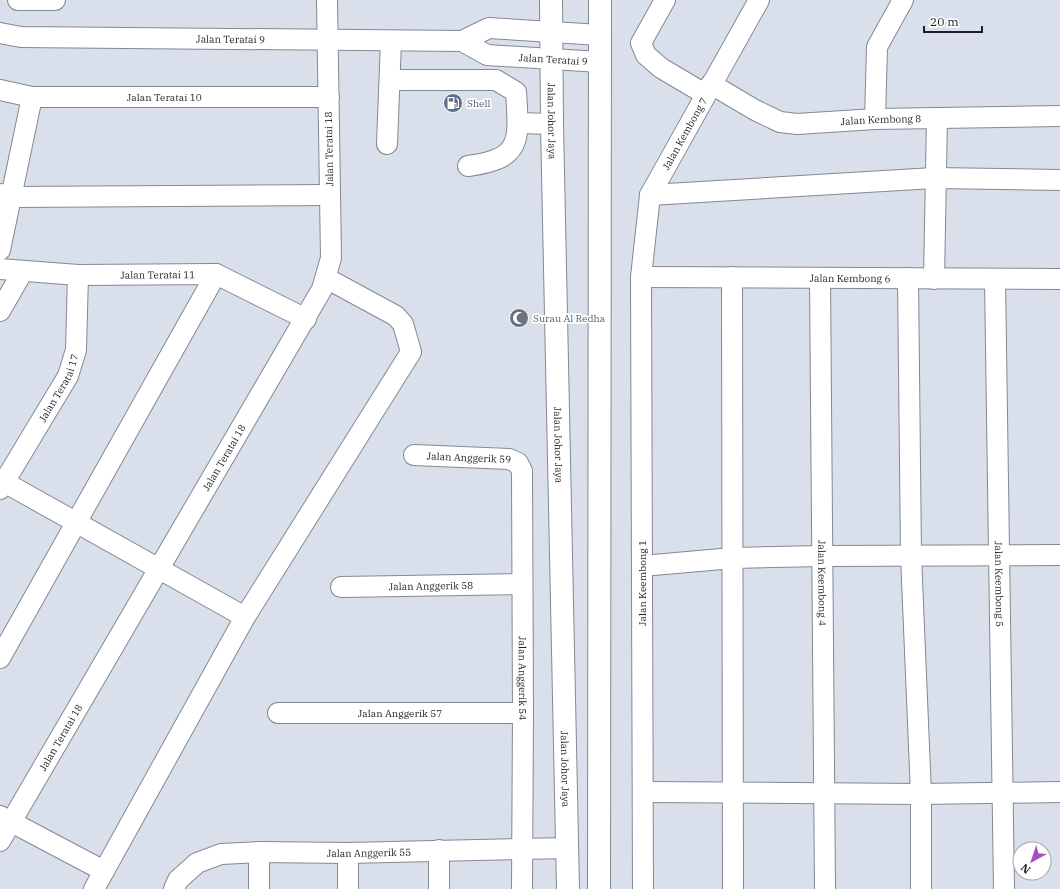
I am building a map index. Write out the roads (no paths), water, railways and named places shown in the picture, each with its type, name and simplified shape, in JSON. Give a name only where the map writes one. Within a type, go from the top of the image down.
[{"type":"main road","name":"Jalan Johor Jaya","points":[[551,0],[552,124],[568,889]]},
{"type":"main road","points":[[599,889],[600,0]]},
{"type":"street","points":[[18,0],[55,0]]},
{"type":"street","name":"Jalan Teratai 18","points":[[0,841],[6,819],[159,569],[306,320],[326,278],[331,258],[327,0]]},
{"type":"street","name":"Jalan Kembong 8","points":[[665,0],[641,43],[646,55],[661,68],[780,122],[796,124],[875,119],[1060,116]]},
{"type":"street","name":"Jalan Kembong 7","points":[[641,277],[650,195],[708,89],[760,0]]},
{"type":"street","points":[[875,119],[877,47],[903,0]]},
{"type":"street","name":"Jalan Teratai 9","points":[[462,42],[488,28],[600,35]]},
{"type":"street","name":"Jalan Teratai 9","points":[[0,33],[21,37],[462,42],[487,55],[600,62]]},
{"type":"street","points":[[387,144],[391,41]]},
{"type":"street","points":[[390,80],[496,80],[516,92],[518,137],[507,155],[490,163],[468,166]]},
{"type":"street","name":"Jalan Teratai 10","points":[[0,90],[32,98],[329,97]]},
{"type":"street","points":[[0,250],[6,196],[32,98]]},
{"type":"street","points":[[934,279],[934,178],[937,118]]},
{"type":"street","points":[[518,122],[552,124]]},
{"type":"street","points":[[650,195],[934,178],[1060,180]]},
{"type":"street","points":[[6,196],[330,195]]},
{"type":"street","name":"Jalan Teratai 11","points":[[0,269],[78,275],[216,274],[306,320]]},
{"type":"street","points":[[0,311],[23,271]]},
{"type":"street","points":[[0,658],[216,274]]},
{"type":"street","name":"Jalan Teratai 17","points":[[2,485],[68,376],[76,350],[78,275]]},
{"type":"street","name":"Jalan Kembong 6","points":[[641,277],[1060,280]]},
{"type":"street","name":"Jalan Keembong 1","points":[[641,277],[643,889]]},
{"type":"street","points":[[732,277],[734,558],[733,889]]},
{"type":"street","points":[[94,889],[245,617],[411,352],[403,324],[396,316],[326,278]]},
{"type":"street","name":"Jalan Keembong 4","points":[[820,278],[825,889]]},
{"type":"street","points":[[908,278],[911,556],[921,794],[921,889]]},
{"type":"street","name":"Jalan Keembong 5","points":[[995,279],[1004,889]]},
{"type":"street","name":"Jalan Anggerik 59","points":[[414,456],[508,459],[514,460],[520,466]]},
{"type":"street","name":"Jalan Anggerik 54","points":[[520,466],[523,713],[522,889]]},
{"type":"street","points":[[2,485],[76,522],[245,617]]},
{"type":"street","points":[[642,566],[734,558],[1060,555]]},
{"type":"street","name":"Jalan Anggerik 58","points":[[341,587],[522,584]]},
{"type":"street","name":"Jalan Anggerik 57","points":[[278,713],[523,713]]},
{"type":"street","points":[[643,792],[824,792],[921,794],[1060,792]]},
{"type":"street","points":[[6,819],[104,871]]},
{"type":"street","name":"Jalan Anggerik 55","points":[[176,884],[197,863],[221,854],[259,852],[348,853],[568,848]]},
{"type":"street","points":[[439,850],[439,889]]},
{"type":"street","points":[[259,852],[259,889]]},
{"type":"street","points":[[348,853],[348,889]]},
{"type":"place","name":"Shell","points":[[453,103]]},
{"type":"place","name":"Surau Al Redha","points":[[519,318]]}]
